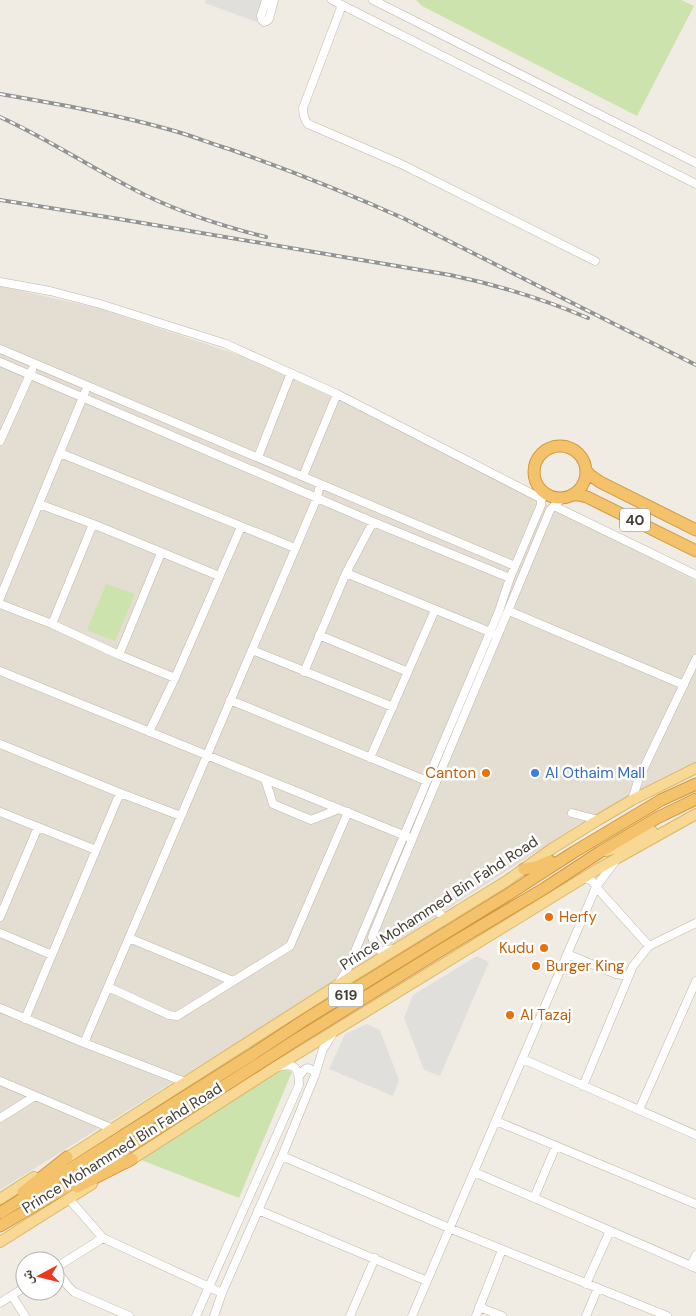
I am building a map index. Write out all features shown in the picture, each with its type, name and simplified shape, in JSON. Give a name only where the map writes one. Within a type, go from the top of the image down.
[{"type":"highway","points":[[558,445],[569,447],[581,456],[586,465],[586,470],[583,485],[576,492],[562,500],[541,493],[535,478],[535,463],[541,454],[549,448],[558,445]]},
{"type":"highway","name":"40","points":[[586,470],[600,482],[696,530]]},
{"type":"highway","name":"40","points":[[562,500],[579,494],[696,550]]},
{"type":"highway","name":"Prince Mohammed Bin Fahd Road","points":[[0,1211],[254,1054],[306,1019],[574,852],[661,800],[696,784]]},
{"type":"highway","name":"Prince Mohammed Bin Fahd Road","points":[[0,1226],[65,1188],[296,1040],[545,888],[600,852],[657,818],[696,799]]},
{"type":"highway","points":[[524,869],[536,867],[559,855],[574,852]]},
{"type":"highway","points":[[0,1211],[67,1157]]},
{"type":"highway","points":[[0,1226],[132,1159]]},
{"type":"main road","name":"Prince Mohammed Bin Fahd Road","points":[[0,1199],[336,986],[508,880],[553,848],[598,820],[632,800],[696,768]]},
{"type":"main road","points":[[600,852],[618,848],[696,810]]},
{"type":"main road","name":"Prince Mohammed Bin Fahd Road","points":[[0,1242],[274,1068],[583,878],[696,814]]},
{"type":"street","points":[[266,0],[261,18],[264,22],[269,19],[274,0]]},
{"type":"street","points":[[332,0],[696,184]]},
{"type":"street","points":[[373,0],[696,163]]},
{"type":"street","points":[[342,5],[303,108],[305,121],[308,124],[401,164],[595,261]]},
{"type":"street","points":[[0,282],[50,291],[100,304],[226,344],[337,394],[541,493],[541,505],[510,578],[499,611],[427,781],[372,937],[375,946],[381,951],[398,948]]},
{"type":"street","points":[[0,349],[515,566]]},
{"type":"street","points":[[0,362],[373,522],[510,578]]},
{"type":"street","points":[[0,441],[3,425],[35,364]]},
{"type":"street","points":[[258,457],[291,373]]},
{"type":"street","points":[[0,598],[88,386]]},
{"type":"street","points":[[302,476],[337,394]]},
{"type":"street","points":[[60,453],[295,548]]},
{"type":"street","points":[[84,1043],[317,498],[320,484]]},
{"type":"street","points":[[336,986],[347,970],[499,636],[550,510],[562,500],[696,575]]},
{"type":"street","points":[[39,504],[219,576]]},
{"type":"street","points":[[304,672],[346,573],[373,522]]},
{"type":"street","points":[[52,624],[93,524]]},
{"type":"street","points":[[149,732],[175,678],[241,526]]},
{"type":"street","points":[[119,654],[161,553]]},
{"type":"street","points":[[346,573],[499,636]]},
{"type":"street","points":[[0,604],[52,624],[175,678]]},
{"type":"street","points":[[370,758],[435,610]]},
{"type":"street","points":[[509,611],[684,685]]},
{"type":"street","points":[[319,636],[408,672]]},
{"type":"street","points":[[252,650],[393,707]]},
{"type":"street","points":[[632,800],[639,778],[696,659]]},
{"type":"street","points":[[0,671],[408,837]]},
{"type":"street","points":[[230,700],[427,781]]},
{"type":"street","points":[[0,744],[181,816]]},
{"type":"street","points":[[265,779],[273,804],[311,820],[339,809]]},
{"type":"street","points":[[25,1018],[120,792]]},
{"type":"street","points":[[0,812],[96,850]]},
{"type":"street","points":[[108,987],[168,1015],[177,1016],[290,946],[348,812]]},
{"type":"street","points":[[572,812],[598,820]]},
{"type":"street","points":[[0,917],[38,827]]},
{"type":"street","points":[[412,1316],[596,887],[618,857]]},
{"type":"street","points":[[583,878],[592,881],[649,946]]},
{"type":"street","points":[[433,906],[445,919]]},
{"type":"street","points":[[583,1086],[633,966],[649,946],[696,924]]},
{"type":"street","points":[[0,933],[52,955]]},
{"type":"street","points":[[129,938],[232,982]]},
{"type":"street","points":[[567,954],[616,974],[629,976]]},
{"type":"street","points":[[639,1110],[696,981]]},
{"type":"street","points":[[0,1008],[185,1082]]},
{"type":"street","points":[[214,1316],[222,1293],[282,1156],[315,1075],[323,1049],[336,1030]]},
{"type":"street","points":[[523,1059],[696,1134]]},
{"type":"street","points":[[196,1316],[299,1085],[297,1069],[292,1065],[274,1068]]},
{"type":"street","points":[[299,1076],[305,1068],[314,1070],[315,1075]]},
{"type":"street","points":[[0,1081],[113,1129]]},
{"type":"street","points":[[0,1118],[35,1096]]},
{"type":"street","points":[[496,1121],[696,1204]]},
{"type":"street","points":[[534,1198],[556,1146]]},
{"type":"street","points":[[282,1156],[449,1228],[667,1316]]},
{"type":"street","points":[[474,1172],[694,1267],[696,1255]]},
{"type":"street","points":[[69,1199],[103,1238],[222,1293]]},
{"type":"street","points":[[258,1210],[427,1280]]},
{"type":"street","points":[[586,1284],[610,1231]]},
{"type":"street","points":[[65,1262],[103,1238]]},
{"type":"street","points":[[476,1316],[502,1250]]},
{"type":"street","points":[[350,1316],[375,1258]]},
{"type":"street","points":[[65,1282],[74,1292],[129,1316]]},
{"type":"street","points":[[586,1316],[598,1288]]},
{"type":"street","points":[[0,1303],[15,1294]]},
{"type":"street","points":[[12,1296],[25,1316]]},
{"type":"street","points":[[480,1307],[502,1316]]},
{"type":"shaded area","points":[[206,0],[264,0],[257,22],[205,3]]},
{"type":"shaded area","points":[[0,286],[101,309],[242,356],[365,412],[696,581],[696,768],[581,823],[329,985],[0,1190]]},
{"type":"shaded area","points":[[477,956],[489,962],[440,1076],[424,1070],[404,1018],[413,995]]},
{"type":"shaded area","points":[[367,1024],[380,1030],[399,1080],[393,1096],[329,1069],[345,1034]]},
{"type":"green space","points":[[416,0],[681,0],[694,6],[637,116],[422,6]]},
{"type":"green space","points":[[106,584],[135,594],[115,641],[87,630]]},
{"type":"green space","points":[[283,1068],[292,1072],[239,1198],[136,1158]]},
{"type":"railway","points":[[0,94],[150,124],[178,132],[296,174],[405,219],[696,365]]},
{"type":"railway","points":[[0,117],[161,203],[235,229],[266,237]]},
{"type":"railway","points":[[0,200],[450,275],[520,293],[588,318]]},
{"type":"place","name":"Canton","points":[[486,773]]},
{"type":"place","name":"Al Othaim Mall","points":[[535,773]]},
{"type":"place","name":"Herfy","points":[[549,917]]},
{"type":"place","name":"Kudu","points":[[544,948]]},
{"type":"place","name":"Burger King","points":[[536,966]]},
{"type":"place","name":"Al Tazaj","points":[[510,1015]]}]
